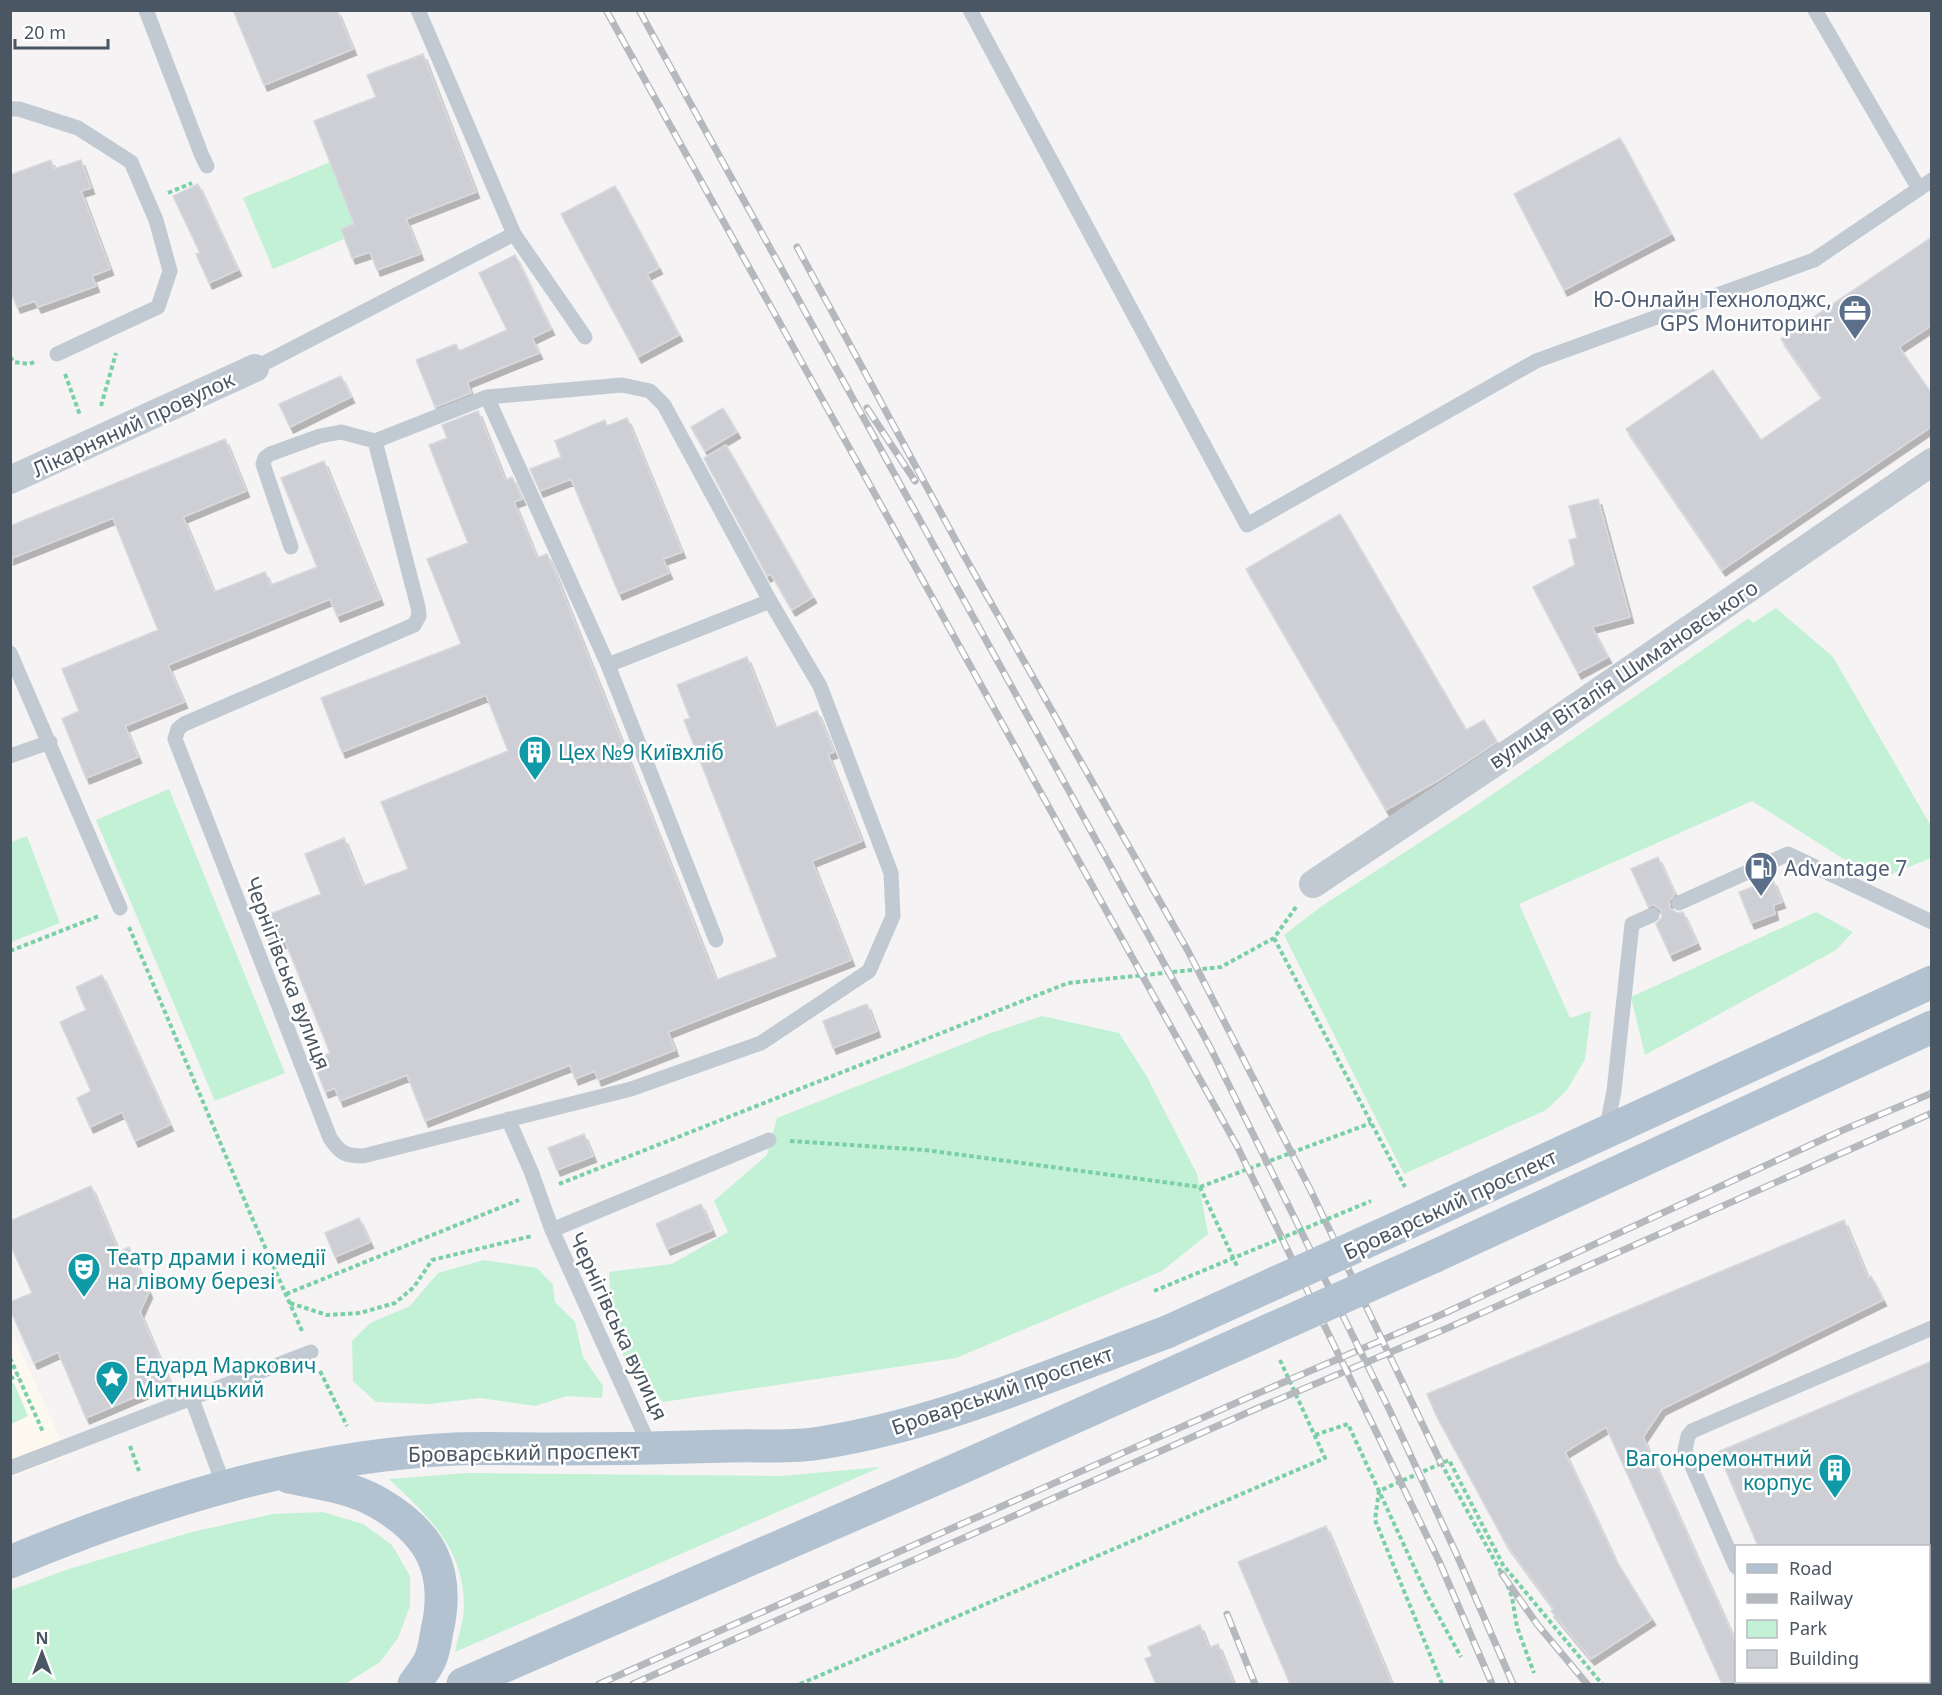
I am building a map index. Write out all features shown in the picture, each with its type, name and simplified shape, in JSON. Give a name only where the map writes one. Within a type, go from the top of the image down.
[{"type":"main road","name":"Броварський проспект","points":[[10,1562],[58,1542],[224,1486],[273,1474],[368,1458],[454,1449],[651,1449],[816,1444],[888,1430],[966,1407],[1167,1332],[1932,982]]},
{"type":"main road","name":"Броварський проспект","points":[[463,1684],[946,1475],[1433,1257],[1932,1027]]},
{"type":"main road","points":[[273,1474],[336,1487],[376,1501],[410,1524],[429,1548],[441,1578],[442,1608],[431,1660],[414,1684]]},
{"type":"street","name":"Лікарняний провулок","points":[[10,480],[255,368]]},
{"type":"street","name":"вулиця Віталія Шимановського","points":[[1312,884],[1527,741],[1932,462]]},
{"type":"lane","points":[[146,10],[205,161]]},
{"type":"lane","points":[[418,10],[514,234],[585,336]]},
{"type":"lane","points":[[970,10],[1247,525],[1536,361],[1814,260],[1925,184],[1815,10]]},
{"type":"lane","points":[[10,109],[18,108],[78,128],[131,162],[156,220],[170,271],[158,307],[57,354]]},
{"type":"lane","points":[[255,368],[514,234]]},
{"type":"lane","points":[[291,547],[263,464],[265,458],[270,454],[341,432],[375,441],[487,397],[622,385],[650,392],[664,405],[770,602],[820,686],[891,873],[893,916],[869,971],[761,1043],[631,1089],[508,1119]]},
{"type":"lane","points":[[487,397],[608,665],[716,940]]},
{"type":"lane","name":"Чернігівська вулиця","points":[[375,441],[418,607],[419,616],[414,625],[184,724],[178,729],[175,739],[330,1138],[348,1156],[363,1156],[508,1119],[552,1230],[651,1449]]},
{"type":"lane","points":[[608,665],[770,602]]},
{"type":"lane","points":[[10,653],[120,908]]},
{"type":"lane","points":[[10,756],[50,742]]},
{"type":"lane","points":[[1679,903],[1788,854],[1932,922]]},
{"type":"lane","points":[[1605,1132],[1614,1091],[1632,924],[1652,915]]},
{"type":"lane","points":[[552,1230],[769,1140]]},
{"type":"lane","points":[[1735,1562],[1685,1450],[1688,1436],[1692,1431],[1932,1328]]},
{"type":"lane","points":[[10,1468],[311,1352]]},
{"type":"lane","points":[[192,1399],[224,1486]]},
{"type":"path","points":[[148,201],[199,180],[195,159],[205,161]]},
{"type":"path","points":[[90,444],[125,322]]},
{"type":"path","points":[[57,354],[90,444]]},
{"type":"path","points":[[286,1294],[1068,982],[1221,967],[1274,938],[1312,884]]},
{"type":"path","points":[[10,951],[120,908],[297,1320]]},
{"type":"path","points":[[1274,938],[1405,1187]]},
{"type":"path","points":[[769,1140],[925,1150],[1200,1187],[1371,1123]]},
{"type":"path","points":[[1200,1187],[1240,1273]]},
{"type":"path","points":[[1154,1291],[1372,1201]]},
{"type":"path","points":[[290,1303],[327,1315],[360,1313],[395,1303],[414,1287],[432,1260],[552,1230]]},
{"type":"path","points":[[10,1358],[52,1452]]},
{"type":"path","points":[[800,1684],[1325,1458],[1280,1360]]},
{"type":"path","points":[[10,1378],[18,1375]]},
{"type":"path","points":[[328,1386],[347,1426]]},
{"type":"path","points":[[1314,1436],[1348,1424],[1427,1595],[1461,1657]]},
{"type":"path","points":[[1379,1491],[1449,1460],[1503,1565],[1602,1684]]},
{"type":"path","points":[[1441,1463],[1502,1574],[1512,1597],[1517,1627],[1534,1673]]},
{"type":"path","points":[[1379,1491],[1375,1520],[1442,1684]]},
{"type":"path","points":[[1502,1574],[1503,1565]]},
{"type":"shaded area","points":[[10,1327],[68,1456],[11,1477],[10,1477]]},
{"type":"green space","points":[[330,162],[354,224],[341,229],[344,239],[273,269],[243,198]]},
{"type":"green space","points":[[1776,608],[1833,657],[1931,826],[1931,858],[1877,880],[1752,801],[1519,904],[1570,1018],[1591,1011],[1585,1059],[1567,1090],[1546,1110],[1404,1174],[1284,935],[1322,906],[1471,809],[1749,618],[1753,623]]},
{"type":"green space","points":[[169,789],[285,1073],[215,1101],[96,820]]},
{"type":"green space","points":[[27,836],[60,923],[11,942],[11,842]]},
{"type":"green space","points":[[1816,912],[1853,932],[1836,950],[1645,1055],[1631,997]]},
{"type":"green space","points":[[1042,1016],[1119,1033],[1146,1075],[1197,1174],[1208,1234],[1162,1271],[956,1358],[663,1402],[625,1362],[611,1309],[609,1272],[672,1264],[728,1232],[714,1201],[767,1155],[777,1118],[991,1033]]},
{"type":"green space","points":[[484,1260],[537,1268],[553,1285],[555,1302],[575,1322],[583,1357],[603,1386],[602,1398],[567,1396],[535,1406],[480,1398],[429,1404],[376,1402],[353,1381],[352,1341],[370,1323],[410,1306],[438,1273]]},
{"type":"green space","points":[[14,1383],[28,1416],[11,1424],[11,1384]]},
{"type":"green space","points":[[881,1467],[455,1652],[464,1606],[458,1567],[451,1550],[430,1520],[389,1479],[467,1473],[781,1476]]},
{"type":"green space","points":[[323,1512],[363,1524],[392,1545],[410,1576],[410,1606],[398,1638],[380,1662],[345,1684],[11,1684],[11,1590],[69,1569],[192,1532],[273,1514]]},
{"type":"building","points":[[233,10],[337,10],[353,49],[264,85]]},
{"type":"building","points":[[423,54],[476,192],[406,219],[420,254],[377,270],[370,252],[352,258],[341,229],[354,224],[314,121],[376,97],[367,75]]},
{"type":"building","points":[[1620,138],[1671,234],[1564,290],[1514,194]]},
{"type":"building","points":[[51,160],[54,169],[81,160],[91,188],[81,191],[110,269],[92,276],[96,286],[38,307],[35,301],[17,307],[10,289],[10,175]]},
{"type":"building","points":[[198,184],[238,270],[209,283],[196,254],[200,253],[173,196]]},
{"type":"building","points":[[615,186],[659,268],[647,274],[679,335],[638,357],[561,214]]},
{"type":"building","points":[[1932,237],[1932,325],[1899,347],[1932,394],[1932,426],[1722,570],[1626,429],[1713,370],[1761,440],[1822,398],[1781,339]]},
{"type":"building","points":[[515,255],[551,329],[532,338],[539,353],[467,382],[471,393],[435,407],[416,360],[456,344],[459,351],[507,330],[479,273]]},
{"type":"building","points":[[341,376],[351,397],[290,427],[279,404]]},
{"type":"building","points":[[723,408],[737,432],[705,451],[691,427]]},
{"type":"building","name":"Цех №9 Київхліб","points":[[478,411],[505,480],[512,477],[522,499],[514,502],[537,558],[547,554],[554,570],[716,980],[777,957],[684,720],[690,718],[677,685],[747,657],[775,728],[817,711],[834,752],[828,754],[862,841],[812,861],[851,960],[668,1032],[675,1050],[598,1080],[595,1071],[575,1079],[570,1065],[425,1121],[407,1075],[340,1101],[335,1088],[325,1092],[313,1060],[330,1053],[285,941],[271,947],[260,918],[321,894],[305,854],[344,838],[363,886],[408,869],[381,802],[508,751],[486,695],[342,752],[321,698],[461,644],[427,559],[468,543],[429,445],[447,438],[442,425]]},
{"type":"building","points":[[627,418],[682,552],[663,559],[669,573],[619,594],[571,479],[540,491],[530,469],[561,457],[555,441],[605,420],[607,426]]},
{"type":"building","points":[[225,439],[246,491],[183,517],[214,592],[265,572],[271,585],[317,567],[281,478],[324,461],[380,599],[337,616],[330,599],[168,665],[184,702],[125,726],[138,757],[86,778],[62,719],[79,711],[62,669],[158,630],[113,518],[10,559],[10,526]]},
{"type":"building","points":[[726,445],[813,597],[792,610],[771,574],[767,576],[704,458]]},
{"type":"building","points":[[1598,499],[1630,617],[1592,627],[1608,657],[1578,673],[1533,587],[1575,565],[1569,540],[1577,538],[1569,506]]},
{"type":"building","points":[[1340,514],[1466,730],[1484,720],[1497,742],[1439,780],[1386,810],[1246,569]]},
{"type":"building","points":[[1658,857],[1675,894],[1669,901],[1670,908],[1677,913],[1683,912],[1697,943],[1670,955],[1656,924],[1662,917],[1661,910],[1654,905],[1648,906],[1631,869]]},
{"type":"building","name":"Advantage 7","points":[[1773,880],[1782,902],[1773,905],[1775,914],[1751,923],[1739,892]]},
{"type":"building","points":[[102,975],[170,1125],[135,1141],[122,1112],[90,1127],[77,1098],[91,1091],[60,1022],[86,1010],[76,987]]},
{"type":"building","points":[[867,1004],[877,1031],[833,1048],[823,1021]]},
{"type":"building","points":[[584,1134],[593,1156],[557,1170],[548,1148]]},
{"type":"building","name":"Театр драми і комедії на лівому березі","points":[[91,1186],[119,1252],[129,1247],[149,1292],[140,1312],[170,1382],[86,1418],[58,1352],[34,1363],[10,1309],[10,1302],[32,1293],[10,1244],[10,1221]]},
{"type":"building","points":[[701,1204],[712,1230],[667,1249],[656,1224]]},
{"type":"building","points":[[359,1218],[370,1242],[335,1257],[325,1233]]},
{"type":"building","points":[[1844,1220],[1868,1278],[1871,1276],[1883,1300],[1662,1409],[1643,1437],[1735,1641],[1735,1683],[1737,1684],[1722,1684],[1606,1427],[1565,1452],[1615,1559],[1652,1619],[1591,1659],[1551,1611],[1554,1609],[1505,1542],[1436,1415],[1427,1394]]},
{"type":"building","name":"Вагоноремонтний корпус","points":[[1932,1361],[1932,1546],[1758,1545],[1718,1452]]},
{"type":"building","points":[[1326,1526],[1392,1684],[1290,1684],[1238,1562]]},
{"type":"building","points":[[1200,1625],[1209,1648],[1218,1644],[1234,1684],[1156,1684],[1145,1659],[1152,1656],[1148,1647]]},
{"type":"railway","points":[[606,10],[1237,1146],[1439,1561],[1492,1684]]},
{"type":"railway","points":[[639,10],[1210,1047],[1389,1409],[1456,1553],[1513,1684]]},
{"type":"railway","points":[[797,247],[961,550],[1188,951],[1310,1189],[1441,1463]]},
{"type":"railway","points":[[867,408],[915,481]]},
{"type":"railway","points":[[599,1684],[1445,1313],[1843,1130],[1932,1093]]},
{"type":"railway","points":[[633,1684],[1258,1408],[1450,1327],[1932,1113]]},
{"type":"railway","points":[[1502,1574],[1537,1624],[1587,1684]]},
{"type":"railway","points":[[1227,1614],[1255,1684]]},
{"type":"place","name":"Ю-Онлайн Технолоджс, GPS Мониторинг","points":[[1855,340]]},
{"type":"place","name":"Цех №9 Київхліб","points":[[535,781]]},
{"type":"place","name":"Advantage 7","points":[[1761,897]]},
{"type":"place","name":"Театр драми і комедії на лівому березі","points":[[84,1298]]},
{"type":"place","name":"Едуард Маркович Митницький","points":[[112,1406]]},
{"type":"place","name":"Вагоноремонтний корпус","points":[[1835,1499]]}]
